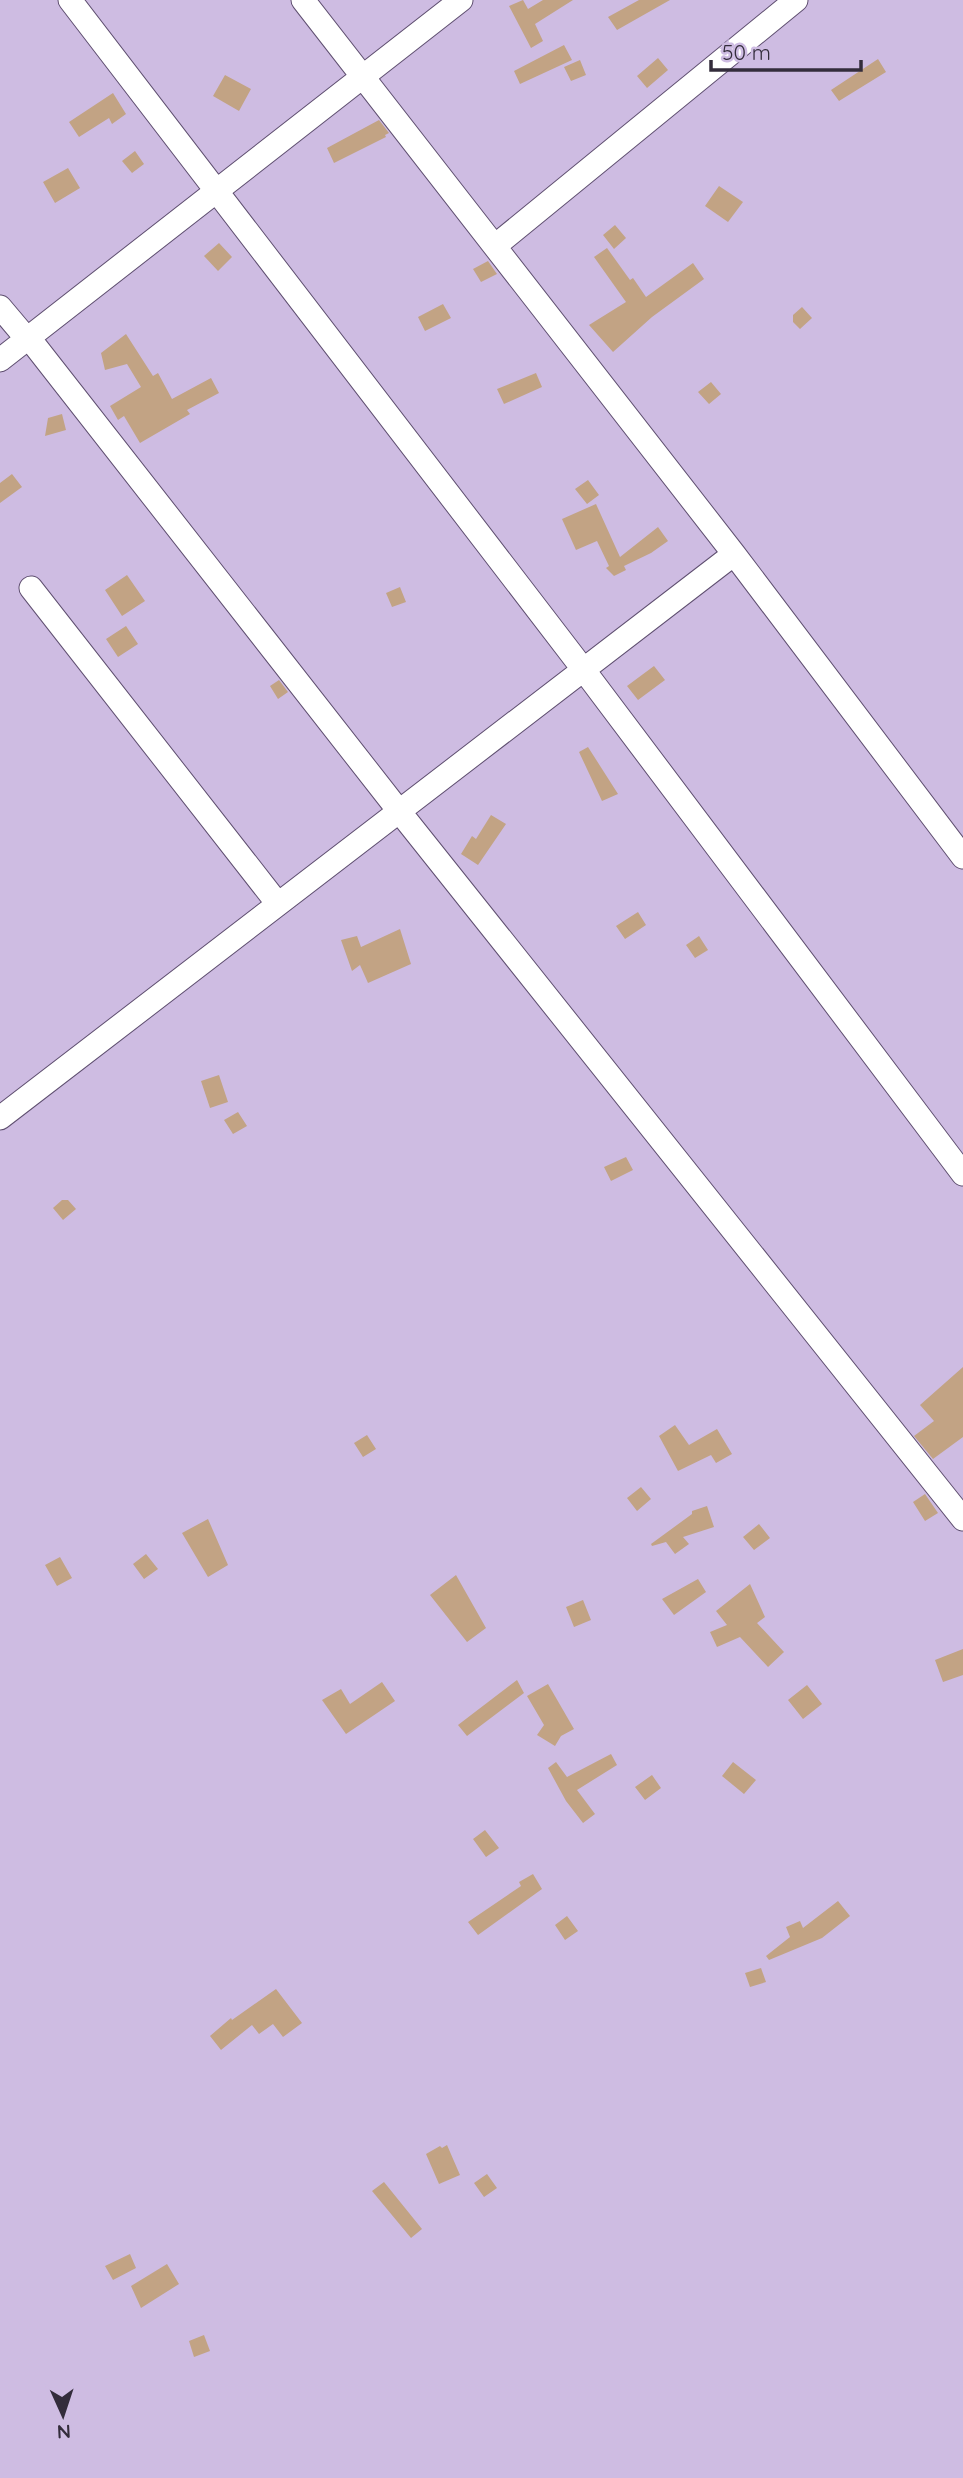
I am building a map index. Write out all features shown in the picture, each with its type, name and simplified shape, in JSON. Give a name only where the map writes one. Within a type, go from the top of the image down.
[{"type":"street","points":[[70,0],[583,669],[963,1174]]},
{"type":"street","points":[[303,0],[734,554],[963,857]]},
{"type":"street","points":[[0,360],[461,0]]},
{"type":"street","points":[[495,246],[796,0]]},
{"type":"street","points":[[0,307],[28,338],[399,811],[963,1520]]},
{"type":"street","points":[[0,1118],[734,554]]},
{"type":"street","points":[[31,588],[278,904]]},
{"type":"building","points":[[523,0],[528,9],[543,0],[573,0],[535,24],[543,41],[531,48],[509,6]]},
{"type":"building","points":[[639,0],[670,0],[617,30],[608,17]]},
{"type":"building","points":[[564,45],[572,60],[520,84],[514,71]]},
{"type":"building","points":[[658,58],[668,70],[647,88],[637,76]]},
{"type":"building","points":[[878,59],[886,72],[839,101],[831,90]]},
{"type":"building","points":[[580,60],[586,75],[571,81],[564,67]]},
{"type":"building","points":[[225,75],[251,89],[239,111],[213,96]]},
{"type":"building","points":[[113,93],[126,114],[112,124],[109,118],[79,137],[69,122]]},
{"type":"building","points":[[379,120],[389,133],[386,137],[334,163],[327,148]]},
{"type":"building","points":[[135,151],[144,164],[132,173],[122,161]]},
{"type":"building","points":[[68,168],[80,188],[55,203],[43,182]]},
{"type":"building","points":[[719,186],[743,202],[728,222],[705,206]]},
{"type":"building","points":[[615,225],[626,238],[614,249],[603,235]]},
{"type":"building","points":[[219,243],[232,257],[218,271],[204,256]]},
{"type":"building","points":[[607,248],[646,297],[693,263],[704,279],[652,317],[613,352],[589,325],[626,302],[594,257]]},
{"type":"building","points":[[488,261],[497,274],[481,282],[473,269]]},
{"type":"building","points":[[443,304],[451,318],[425,331],[418,317]]},
{"type":"building","points":[[802,307],[812,318],[800,329],[793,322],[793,315]]},
{"type":"building","points":[[126,334],[153,376],[158,373],[172,399],[211,378],[219,393],[187,410],[190,414],[140,443],[124,416],[118,420],[110,406],[141,387],[127,364],[105,370],[101,353]]},
{"type":"building","points":[[536,373],[542,387],[504,404],[497,389]]},
{"type":"building","points":[[711,382],[721,394],[709,404],[698,392]]},
{"type":"building","points":[[62,414],[66,430],[45,436],[48,418]]},
{"type":"building","points":[[12,474],[22,487],[0,503],[0,483]]},
{"type":"building","points":[[588,480],[599,495],[587,504],[575,489]]},
{"type":"building","points":[[596,504],[620,557],[658,527],[668,541],[624,566],[626,570],[614,576],[606,568],[609,566],[597,541],[576,550],[562,519]]},
{"type":"building","points":[[127,575],[145,601],[122,616],[105,590]]},
{"type":"building","points":[[400,587],[406,602],[392,607],[386,593]]},
{"type":"building","points":[[126,626],[138,644],[118,657],[106,639]]},
{"type":"building","points":[[654,666],[665,680],[638,700],[627,686]]},
{"type":"building","points":[[279,680],[288,692],[278,699],[270,686]]},
{"type":"building","points":[[588,747],[618,794],[602,801],[579,752]]},
{"type":"building","points":[[491,815],[506,824],[478,865],[461,854],[472,836],[476,839]]},
{"type":"building","points":[[638,912],[646,925],[625,939],[616,926]]},
{"type":"building","points":[[400,929],[411,964],[368,983],[360,965],[352,971],[341,940],[357,936],[361,947]]},
{"type":"building","points":[[699,936],[708,950],[695,958],[686,945]]},
{"type":"building","points":[[219,1075],[228,1102],[210,1108],[201,1081]]},
{"type":"building","points":[[238,1112],[247,1126],[233,1134],[224,1120]]},
{"type":"building","points":[[626,1157],[633,1170],[611,1181],[604,1167]]},
{"type":"building","points":[[62,1200],[68,1200],[76,1209],[63,1220],[53,1208]]},
{"type":"building","points":[[963,1367],[963,1437],[933,1459],[914,1436],[934,1421],[920,1405]]},
{"type":"building","points":[[675,1425],[689,1445],[717,1429],[732,1454],[716,1463],[711,1455],[678,1471],[659,1436]]},
{"type":"building","points":[[367,1435],[376,1449],[363,1457],[354,1443]]},
{"type":"building","points":[[641,1487],[651,1499],[637,1511],[627,1498]]},
{"type":"building","points":[[925,1494],[938,1513],[925,1521],[913,1502]]},
{"type":"building","points":[[707,1506],[714,1527],[683,1537],[689,1544],[675,1554],[666,1542],[652,1546],[651,1544],[692,1514],[692,1511]]},
{"type":"building","points":[[208,1519],[228,1565],[208,1577],[182,1533]]},
{"type":"building","points":[[759,1524],[770,1538],[754,1550],[743,1537]]},
{"type":"building","points":[[146,1554],[158,1569],[144,1579],[133,1564]]},
{"type":"building","points":[[60,1557],[72,1578],[57,1586],[45,1565]]},
{"type":"building","points":[[456,1575],[486,1628],[467,1642],[430,1595]]},
{"type":"building","points":[[698,1579],[706,1592],[674,1615],[662,1599]]},
{"type":"building","points":[[750,1584],[765,1617],[757,1623],[784,1652],[768,1667],[740,1637],[717,1647],[710,1632],[727,1625],[716,1611]]},
{"type":"building","points":[[583,1600],[591,1620],[574,1627],[566,1607]]},
{"type":"building","points":[[963,1649],[963,1675],[943,1682],[935,1660]]},
{"type":"building","points":[[517,1680],[524,1693],[467,1736],[458,1725]]},
{"type":"building","points":[[382,1682],[395,1701],[346,1734],[322,1700],[341,1689],[350,1704]]},
{"type":"building","points":[[548,1684],[574,1729],[561,1736],[555,1746],[537,1735],[544,1725],[527,1696]]},
{"type":"building","points":[[807,1685],[822,1704],[803,1719],[788,1700]]},
{"type":"building","points":[[611,1754],[617,1765],[577,1790],[595,1814],[583,1823],[566,1801],[548,1768],[556,1762],[567,1777]]},
{"type":"building","points":[[733,1762],[756,1780],[744,1794],[722,1776]]},
{"type":"building","points":[[652,1775],[661,1788],[645,1800],[635,1787]]},
{"type":"building","points":[[485,1830],[499,1848],[486,1857],[473,1839]]},
{"type":"building","points":[[533,1874],[542,1889],[478,1935],[468,1922],[521,1886],[519,1882]]},
{"type":"building","points":[[838,1901],[850,1916],[822,1938],[769,1960],[766,1956],[790,1937],[786,1927],[800,1921],[803,1928]]},
{"type":"building","points":[[567,1916],[578,1931],[565,1940],[555,1925]]},
{"type":"building","points":[[761,1968],[766,1982],[750,1987],[745,1973]]},
{"type":"building","points":[[276,1989],[302,2023],[283,2037],[273,2024],[259,2034],[252,2025],[221,2050],[210,2036],[231,2018],[232,2020]]},
{"type":"building","points":[[447,2145],[460,2175],[439,2184],[426,2154]]},
{"type":"building","points":[[487,2174],[497,2188],[484,2197],[474,2183]]},
{"type":"building","points":[[384,2182],[422,2229],[411,2238],[372,2191]]},
{"type":"building","points":[[130,2254],[136,2268],[113,2280],[105,2266]]},
{"type":"building","points":[[167,2264],[179,2284],[141,2308],[131,2286]]},
{"type":"building","points":[[204,2335],[210,2351],[194,2357],[189,2341]]}]
